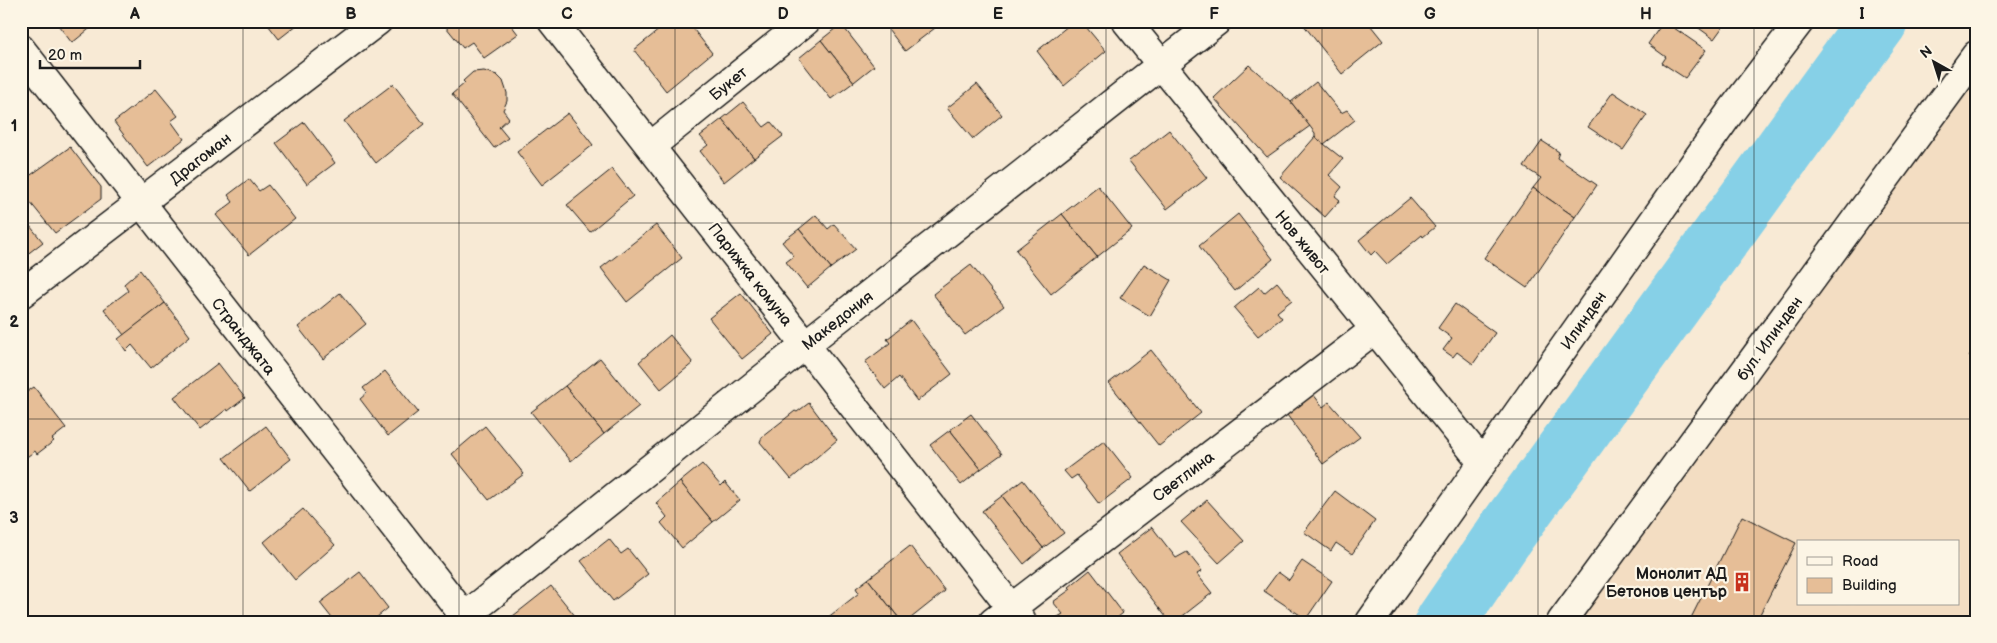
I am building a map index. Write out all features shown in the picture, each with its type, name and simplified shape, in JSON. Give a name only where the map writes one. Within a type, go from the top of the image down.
[{"type":"street","name":"Драгоман","points":[[21,294],[378,21]]},
{"type":"street","name":"Парижка комуна","points":[[552,21],[806,344],[1009,617]]},
{"type":"street","name":"Букет","points":[[651,146],[806,21]]},
{"type":"street","name":"Нов живот","points":[[1126,21],[1482,462]]},
{"type":"street","name":"Македония","points":[[464,620],[806,344],[1217,21]]},
{"type":"street","name":"Илинден","points":[[1370,622],[1729,114],[1800,21]]},
{"type":"street","name":"Странджата","points":[[21,49],[464,620]]},
{"type":"street","name":"бул. Илинден","points":[[1561,622],[1976,55]]},
{"type":"street","name":"Светлина","points":[[1009,617],[1374,330]]},
{"type":"shaded area","points":[[1976,55],[1976,622],[1561,622]]},
{"type":"building","points":[[55,21],[99,21],[72,43]]},
{"type":"building","points":[[265,21],[302,21],[279,39]]},
{"type":"building","points":[[508,21],[518,34],[484,58],[472,42],[463,48],[442,22]]},
{"type":"building","points":[[670,21],[687,21],[712,53],[666,91],[634,50]]},
{"type":"building","points":[[882,21],[931,21],[935,28],[905,51]]},
{"type":"building","points":[[1074,21],[1081,21],[1106,51],[1064,86],[1037,51]]},
{"type":"building","points":[[1306,21],[1367,21],[1383,41],[1342,74],[1303,24]]},
{"type":"building","points":[[1664,21],[1706,50],[1685,78],[1662,63],[1666,57],[1648,44]]},
{"type":"building","points":[[1689,21],[1727,21],[1714,39]]},
{"type":"building","points":[[841,24],[874,66],[854,82],[821,40]]},
{"type":"building","points":[[821,40],[854,82],[831,99],[799,58]]},
{"type":"building","points":[[1249,65],[1291,102],[1310,126],[1267,157],[1214,98]]},
{"type":"building","points":[[484,71],[497,75],[503,81],[507,93],[507,101],[503,110],[509,118],[499,127],[508,138],[494,148],[452,94],[465,83],[463,81],[473,72]]},
{"type":"building","points":[[1316,82],[1341,113],[1347,110],[1355,120],[1324,144],[1315,137],[1315,133],[1291,102]]},
{"type":"building","points":[[393,84],[424,124],[376,163],[344,121]]},
{"type":"building","points":[[977,84],[1002,115],[973,139],[947,108]]},
{"type":"building","points":[[156,89],[178,116],[171,121],[184,139],[148,167],[114,122]]},
{"type":"building","points":[[1613,92],[1647,115],[1623,150],[1588,127]]},
{"type":"building","points":[[743,102],[764,127],[771,122],[783,136],[754,158],[722,119]]},
{"type":"building","points":[[568,113],[593,145],[542,185],[517,152]]},
{"type":"building","points":[[722,119],[754,158],[724,182],[700,151],[708,145],[700,136]]},
{"type":"building","points":[[304,122],[335,163],[307,184],[276,143]]},
{"type":"building","points":[[1169,130],[1207,178],[1167,209],[1129,161]]},
{"type":"building","points":[[1315,137],[1343,159],[1329,175],[1342,187],[1335,196],[1340,200],[1325,217],[1280,177]]},
{"type":"building","points":[[1542,141],[1559,152],[1557,158],[1597,185],[1575,217],[1533,188],[1541,178],[1524,167]]},
{"type":"building","points":[[70,147],[101,187],[101,199],[55,233],[21,191],[21,182]]},
{"type":"building","points":[[612,169],[633,196],[590,232],[567,205]]},
{"type":"building","points":[[249,179],[259,191],[268,185],[295,219],[249,255],[216,215],[233,202],[228,195]]},
{"type":"building","points":[[1098,186],[1132,229],[1097,257],[1062,214]]},
{"type":"building","points":[[1533,188],[1575,217],[1527,288],[1484,258]]},
{"type":"building","points":[[1410,198],[1435,227],[1423,237],[1422,235],[1387,264],[1375,251],[1371,255],[1359,240]]},
{"type":"building","points":[[1062,214],[1097,257],[1051,294],[1016,250]]},
{"type":"building","points":[[1238,214],[1273,259],[1235,291],[1199,246]]},
{"type":"building","points":[[21,215],[43,242],[21,259]]},
{"type":"building","points":[[816,215],[828,229],[834,224],[856,249],[831,268],[799,229]]},
{"type":"building","points":[[656,225],[682,258],[627,302],[601,268]]},
{"type":"building","points":[[799,229],[831,268],[807,288],[786,262],[794,256],[782,242]]},
{"type":"building","points":[[1144,264],[1171,280],[1150,316],[1120,298]]},
{"type":"building","points":[[971,265],[1004,306],[965,335],[933,294]]},
{"type":"building","points":[[140,270],[165,303],[124,335],[104,309],[128,291],[124,284]]},
{"type":"building","points":[[1277,282],[1292,300],[1277,312],[1282,318],[1258,336],[1234,308],[1259,287],[1264,293]]},
{"type":"building","points":[[340,293],[366,324],[323,359],[298,327]]},
{"type":"building","points":[[741,293],[773,334],[742,359],[709,318]]},
{"type":"building","points":[[165,303],[190,336],[151,368],[132,345],[126,351],[118,339]]},
{"type":"building","points":[[1455,304],[1495,333],[1473,364],[1457,352],[1453,357],[1443,350],[1452,338],[1438,328]]},
{"type":"building","points":[[911,320],[952,374],[917,401],[899,377],[885,389],[865,362],[890,343],[887,339]]},
{"type":"building","points":[[670,335],[693,363],[661,389],[639,362]]},
{"type":"building","points":[[1976,347],[1976,361],[1969,356]]},
{"type":"building","points":[[1151,350],[1201,413],[1159,446],[1109,383]]},
{"type":"building","points":[[600,358],[639,406],[604,434],[565,386]]},
{"type":"building","points":[[218,363],[245,398],[200,430],[174,397]]},
{"type":"building","points":[[385,371],[418,412],[388,436],[360,399],[367,393],[363,388]]},
{"type":"building","points":[[565,386],[604,434],[571,461],[531,412]]},
{"type":"building","points":[[34,387],[66,428],[52,439],[54,441],[37,454],[35,451],[21,461],[21,396]]},
{"type":"building","points":[[1313,394],[1323,407],[1329,402],[1360,437],[1323,464],[1287,415]]},
{"type":"building","points":[[809,403],[837,440],[791,479],[760,442],[762,437],[795,411],[797,412]]},
{"type":"building","points":[[971,414],[1002,454],[981,469],[950,430]]},
{"type":"building","points":[[266,426],[291,459],[250,491],[224,458]]},
{"type":"building","points":[[485,426],[524,474],[489,500],[452,454]]},
{"type":"building","points":[[950,430],[981,469],[961,485],[930,445]]},
{"type":"building","points":[[1104,441],[1133,478],[1099,504],[1077,475],[1071,479],[1064,471]]},
{"type":"building","points":[[702,464],[721,486],[725,482],[740,500],[713,522],[680,482]]},
{"type":"building","points":[[1023,480],[1064,533],[1043,548],[1002,496]]},
{"type":"building","points":[[680,482],[713,522],[682,548],[661,523],[667,517],[656,503]]},
{"type":"building","points":[[1335,491],[1375,521],[1352,554],[1336,543],[1331,551],[1304,532]]},
{"type":"building","points":[[1002,496],[1043,548],[1024,564],[982,511]]},
{"type":"building","points":[[1207,500],[1244,541],[1219,563],[1181,522]]},
{"type":"building","points":[[303,509],[335,545],[295,580],[264,542]]},
{"type":"building","name":"Монолит АД Бетонов център","points":[[1742,516],[1796,543],[1756,622],[1689,622]]},
{"type":"building","points":[[1152,527],[1176,558],[1187,552],[1202,571],[1197,574],[1212,593],[1175,622],[1170,622],[1117,554]]},
{"type":"building","points":[[609,539],[621,554],[628,549],[648,574],[613,601],[581,561]]},
{"type":"building","points":[[910,546],[945,591],[906,622],[902,622],[868,579]]},
{"type":"building","points":[[1302,561],[1332,581],[1306,619],[1264,591],[1278,572],[1289,580]]},
{"type":"building","points":[[1090,570],[1123,613],[1112,622],[1059,622],[1056,618],[1063,614],[1053,602],[1071,589],[1069,587]]},
{"type":"building","points":[[360,572],[388,608],[371,622],[335,622],[320,603]]},
{"type":"building","points":[[868,579],[902,622],[822,622],[859,593],[856,588]]},
{"type":"building","points":[[551,586],[576,617],[570,622],[509,622],[508,620]]},
{"type":"building","points":[[1976,607],[1976,622],[1970,622],[1968,621]]},
{"type":"waterway","points":[[1445,622],[1508,530],[1878,21]]},
{"type":"place","name":"Монолит АД Бетонов център","points":[[1742,582]]}]
